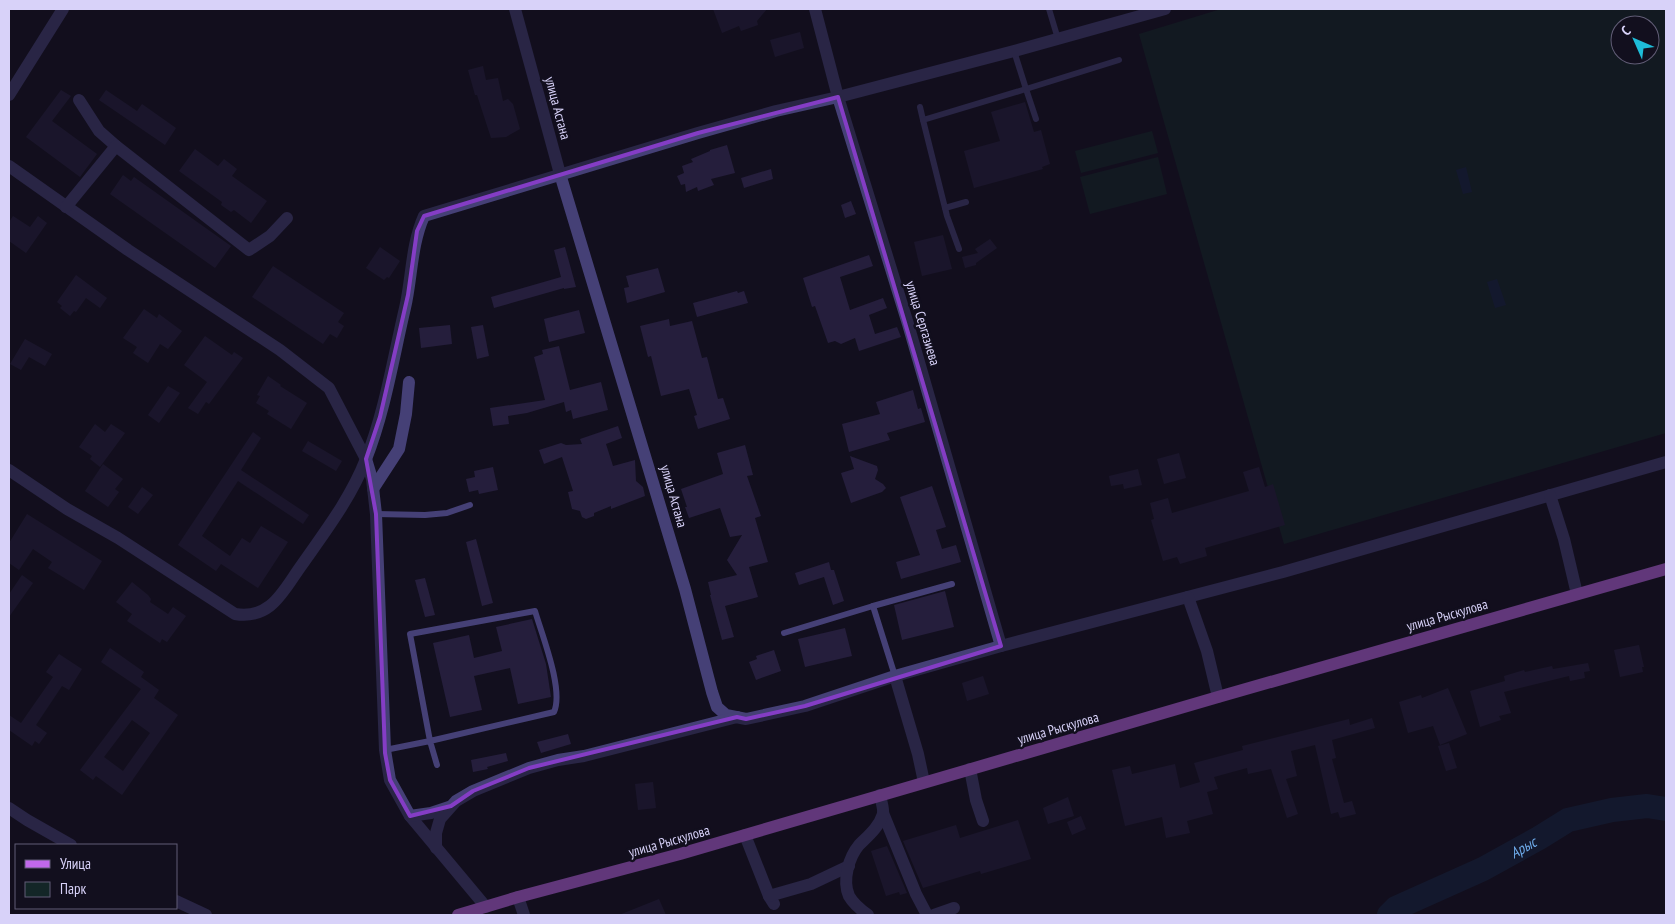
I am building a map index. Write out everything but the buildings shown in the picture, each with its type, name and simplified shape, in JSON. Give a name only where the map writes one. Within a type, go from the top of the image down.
[{"type":"main road","name":"улица Рыскулова","points":[[458,915],[680,854],[1218,696],[1666,568]]},
{"type":"street","points":[[9,95],[63,9]]},
{"type":"street","name":"улица Астана","points":[[514,9],[560,174],[685,589],[712,692],[717,707],[726,715],[737,717]]},
{"type":"street","name":"улица Сергазиева","points":[[815,9],[838,97],[913,343],[1001,646]]},
{"type":"street","points":[[9,470],[67,509],[118,538],[176,575],[219,605],[235,614],[247,616],[261,613],[277,600],[330,524],[357,479],[366,459],[380,417],[408,295],[417,231],[424,216],[776,111],[838,97],[1014,51],[1165,9]]},
{"type":"street","points":[[79,100],[99,131],[249,250],[270,236],[286,218]]},
{"type":"street","points":[[66,207],[116,146]]},
{"type":"street","points":[[9,166],[128,250],[280,350],[329,388],[366,459],[372,479],[376,514],[385,750],[390,780],[410,816],[486,907]]},
{"type":"street","points":[[373,489],[399,449],[410,382]]},
{"type":"street","points":[[436,848],[436,833],[440,819],[451,806],[473,791],[529,768],[737,717],[746,719],[804,706],[894,676],[1283,572],[1666,462]]},
{"type":"street","points":[[1550,495],[1564,539],[1576,594]]},
{"type":"street","points":[[1188,597],[1207,651],[1218,696]]},
{"type":"street","points":[[894,676],[918,754],[924,782]]},
{"type":"street","points":[[970,769],[976,800],[983,820]]},
{"type":"street","points":[[880,795],[883,813],[916,894],[927,915]]},
{"type":"street","points":[[410,816],[431,813],[451,806]]},
{"type":"street","points":[[9,808],[69,844]]},
{"type":"street","points":[[868,915],[849,896],[846,876],[850,857],[875,829],[883,813]]},
{"type":"street","points":[[745,835],[772,900],[848,866]]},
{"type":"street","points":[[518,897],[524,915]]},
{"type":"street","points":[[178,902],[206,915]]},
{"type":"street","points":[[934,915],[954,908]]},
{"type":"lane","points":[[1049,9],[1058,39]]},
{"type":"lane","points":[[1014,51],[1036,119]]},
{"type":"lane","points":[[923,120],[1119,60]]},
{"type":"lane","points":[[920,107],[945,208],[959,249]]},
{"type":"lane","points":[[945,208],[966,202]]},
{"type":"lane","points":[[376,514],[425,515],[447,513],[470,505]]},
{"type":"lane","points":[[784,633],[952,584]]},
{"type":"lane","points":[[873,606],[894,676]]},
{"type":"lane","points":[[385,750],[430,740],[554,712],[557,706],[555,678],[535,610],[410,634],[430,740],[437,765]]},
{"type":"highlighted area","points":[[838,97],[1001,646],[805,706],[746,719],[737,717],[529,768],[473,791],[451,806],[410,816],[390,780],[385,753],[376,514],[366,459],[380,417],[408,295],[417,231],[424,216],[698,133]]},
{"type":"green space","points":[[1221,9],[1666,9],[1666,433],[1284,544],[1139,34]]},
{"type":"green space","points":[[1152,131],[1158,153],[1081,173],[1075,151]]},
{"type":"green space","points":[[1158,157],[1167,194],[1090,214],[1080,177]]},
{"type":"water","points":[[1466,167],[1472,192],[1463,194],[1456,170]]},
{"type":"water","points":[[1497,279],[1506,305],[1495,308],[1487,282]]},
{"type":"waterway","name":"Арыс","points":[[1389,915],[1396,908],[1483,869],[1568,820],[1612,810],[1647,806],[1666,809]]}]
